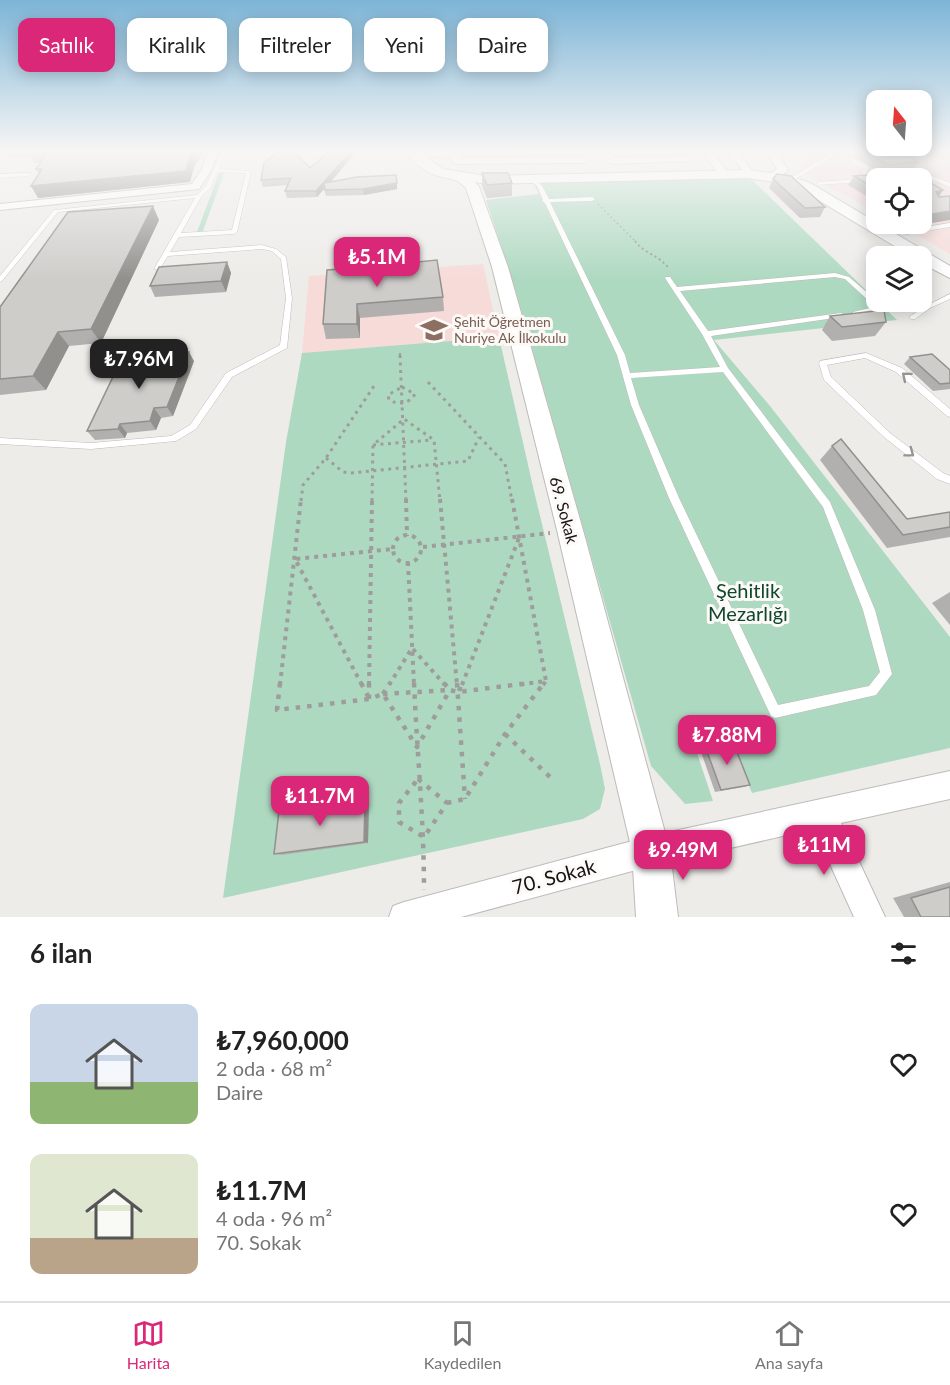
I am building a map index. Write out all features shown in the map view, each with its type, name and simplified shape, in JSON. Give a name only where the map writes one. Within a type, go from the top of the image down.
[{"type":"street","points":[[0,207],[129,194]]},
{"type":"street","name":"69. Sokak","points":[[474,194],[500,267],[570,530],[651,851],[657,917]]},
{"type":"street","points":[[819,194],[946,266]]},
{"type":"street","points":[[835,194],[866,212]]},
{"type":"street","points":[[903,234],[946,266]]},
{"type":"street","name":"70. Sokak","points":[[414,914],[651,851],[950,784]]},
{"type":"street","points":[[822,814],[870,917]]},
{"type":"lane","points":[[177,235],[234,232],[244,194]]},
{"type":"lane","points":[[542,194],[621,355],[635,405],[674,498],[775,712],[872,691],[886,675],[870,610],[827,505],[725,369],[706,334],[668,278]]},
{"type":"lane","points":[[157,269],[199,195]]},
{"type":"lane","points":[[0,280],[56,211],[199,195]]},
{"type":"lane","points":[[545,201],[592,199]]},
{"type":"lane","points":[[932,228],[950,225]]},
{"type":"lane","points":[[0,441],[91,446],[172,439],[193,427],[229,375],[284,346],[289,298],[284,258],[274,250],[262,247],[166,254]]},
{"type":"lane","points":[[676,289],[835,275],[847,278],[873,301],[874,310],[706,334]]},
{"type":"lane","points":[[913,317],[950,296]]},
{"type":"lane","points":[[950,414],[899,370],[866,356],[823,363],[827,378],[887,435],[940,476],[950,480]]},
{"type":"lane","points":[[627,376],[725,369]]},
{"type":"path","points":[[592,199],[630,234],[639,248],[666,264],[669,268],[668,278]]},
{"type":"path","points":[[400,353],[407,536]]},
{"type":"path","points":[[424,837],[447,803],[465,799],[505,734],[546,681],[505,464],[428,382]]},
{"type":"path","points":[[374,386],[326,458],[303,485],[277,710],[369,699],[383,694],[450,690],[458,692],[546,681]]},
{"type":"path","points":[[402,387],[411,390],[415,394],[412,399],[403,404],[395,404],[389,400],[388,395],[402,387]]},
{"type":"path","points":[[404,419],[434,440]]},
{"type":"path","points":[[373,445],[404,419]]},
{"type":"path","points":[[326,458],[342,472],[468,461],[479,436]]},
{"type":"path","points":[[373,445],[434,440]]},
{"type":"path","points":[[434,440],[458,692],[465,799]]},
{"type":"path","points":[[369,699],[373,445]]},
{"type":"path","points":[[423,547],[570,530]]},
{"type":"path","points":[[407,536],[419,540],[423,547],[417,559],[408,562],[395,557],[392,549],[396,541],[407,536]]},
{"type":"path","points":[[458,692],[515,552],[519,536]]},
{"type":"path","points":[[295,559],[392,549]]},
{"type":"path","points":[[295,559],[369,699]]},
{"type":"path","points":[[408,562],[418,779],[424,837],[414,914]]},
{"type":"path","points":[[412,648],[450,690]]},
{"type":"path","points":[[383,694],[412,648]]},
{"type":"path","points":[[417,747],[450,690]]},
{"type":"path","points":[[383,694],[417,747]]},
{"type":"path","points":[[505,734],[550,777]]},
{"type":"path","points":[[418,779],[447,803]]},
{"type":"path","points":[[418,779],[399,803],[399,822],[424,837]]},
{"type":"shaded area","points":[[842,194],[866,194],[866,207]]},
{"type":"shaded area","points":[[932,194],[950,194],[950,254],[915,234],[932,234]]},
{"type":"shaded area","points":[[483,264],[499,337],[302,353],[309,276]]},
{"type":"green space","points":[[211,194],[216,194],[203,231],[197,232]]},
{"type":"green space","name":"Şehitlik Mezarlığı","points":[[539,194],[766,194],[866,290],[866,312],[889,312],[897,320],[714,340],[770,406],[950,637],[950,748],[752,793],[730,740],[695,747],[713,801],[685,804],[651,766],[514,285],[486,200]]},
{"type":"green space","points":[[499,337],[600,764],[605,789],[600,809],[583,819],[223,898],[286,442],[302,353]]},
{"type":"building","points":[[789,194],[811,194],[825,207],[805,208]]},
{"type":"building","points":[[932,194],[937,194],[939,197],[950,196],[950,211],[933,214]]},
{"type":"building","points":[[153,206],[91,329],[58,332],[33,376],[0,379],[0,307],[68,212]]},
{"type":"building","points":[[437,260],[443,297],[357,304],[357,324],[323,324],[327,270],[340,269],[340,266],[357,265],[357,268]]},
{"type":"building","points":[[227,262],[221,281],[150,286],[159,267]]},
{"type":"building","points":[[884,312],[886,322],[842,327],[830,316]]},
{"type":"building","points":[[189,352],[167,407],[154,408],[150,421],[120,424],[118,429],[87,431],[123,356]]},
{"type":"building","points":[[932,354],[950,370],[950,383],[940,384],[910,357]]},
{"type":"building","points":[[841,439],[907,519],[950,512],[950,527],[903,535],[832,446]]},
{"type":"building","points":[[733,742],[750,785],[721,790],[705,746]]},
{"type":"building","points":[[365,800],[364,842],[274,854],[279,811]]},
{"type":"building","points":[[950,887],[950,917],[921,917],[911,898]]},
{"type":"place","name":"Şehit Öğretmen Nuriye Ak İlkokulu","points":[[434,330]]}]
